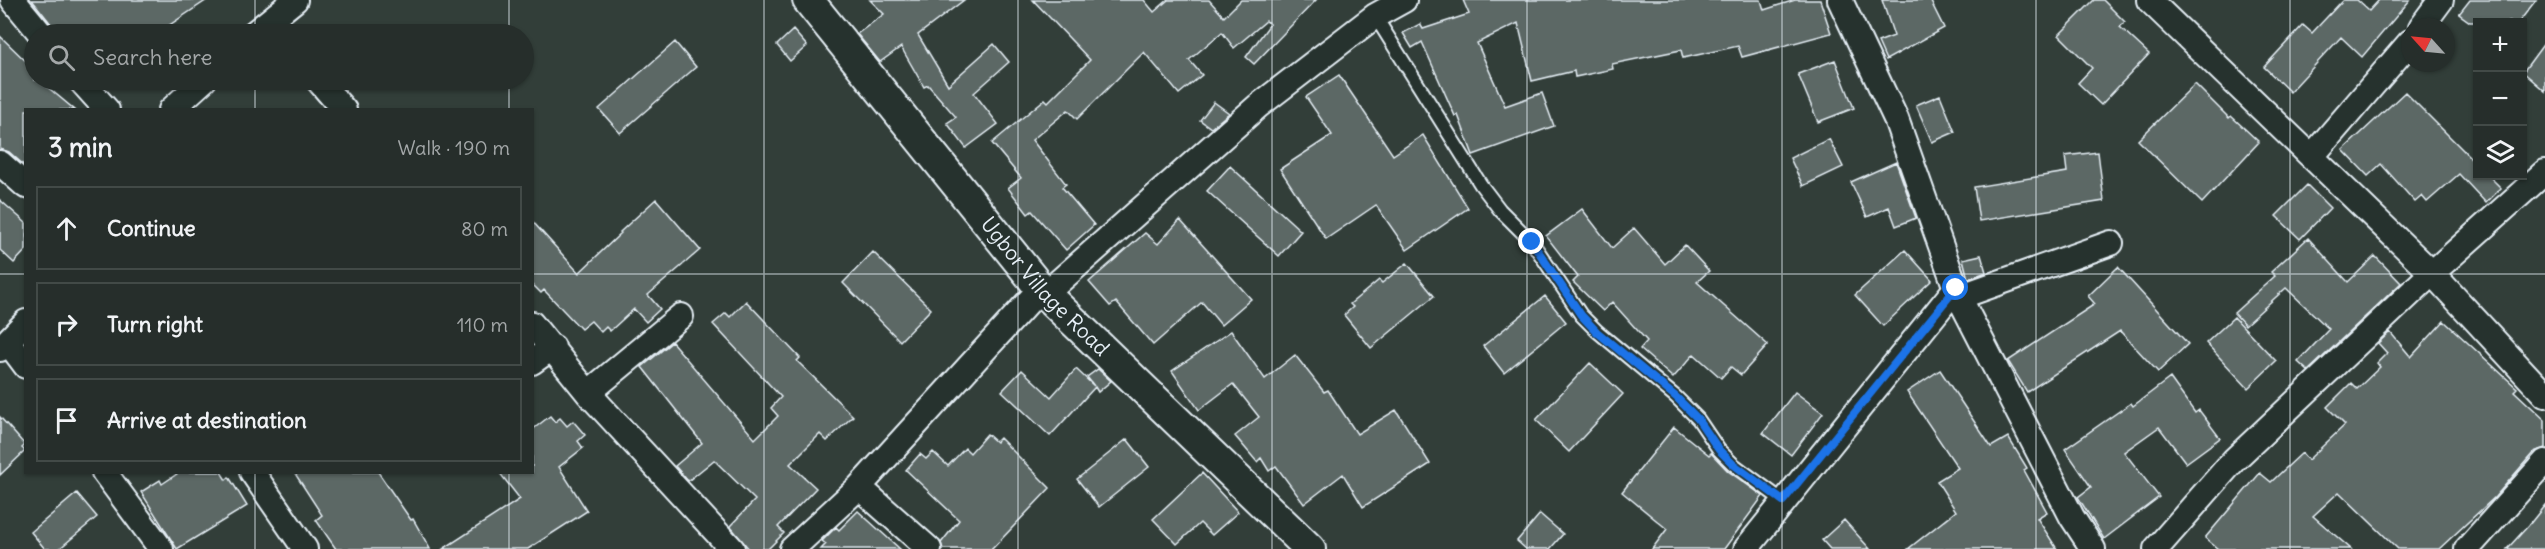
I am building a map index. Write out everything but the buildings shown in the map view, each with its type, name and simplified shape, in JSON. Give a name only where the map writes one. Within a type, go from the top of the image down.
[{"type":"street","points":[[13,0],[33,24]]},
{"type":"street","points":[[273,24],[295,0]]},
{"type":"street","name":"Ugbor Village Road","points":[[808,0],[1043,291],[1310,549]]},
{"type":"street","points":[[792,549],[859,487],[1043,291],[1258,106],[1375,16],[1404,0]]},
{"type":"street","points":[[1840,0],[1896,119],[1957,292],[2072,517],[2093,549]]},
{"type":"street","points":[[2149,0],[2313,155],[2432,273],[2545,395]]},
{"type":"street","points":[[2427,18],[2437,2]]},
{"type":"street","points":[[2313,155],[2401,52]]},
{"type":"street","points":[[89,90],[105,108]]},
{"type":"street","points":[[173,108],[193,90]]},
{"type":"street","points":[[327,90],[342,108]]},
{"type":"street","points":[[0,163],[24,184]]},
{"type":"street","points":[[2156,549],[2234,460],[2432,273],[2545,172]]},
{"type":"street","points":[[1746,549],[1783,501],[1957,292],[2111,243]]},
{"type":"street","points":[[588,393],[681,316]]},
{"type":"street","points":[[24,324],[4,346],[24,364]]},
{"type":"street","points":[[534,326],[588,393],[732,549]]},
{"type":"street","points":[[534,361],[553,347]]},
{"type":"street","points":[[2467,549],[2545,462]]},
{"type":"street","points":[[105,474],[160,549]]},
{"type":"street","points":[[253,474],[305,549]]},
{"type":"street","points":[[859,487],[929,549]]},
{"type":"lane","points":[[1375,16],[1481,184],[1500,210],[1532,242],[1581,315],[1597,332],[1698,419],[1719,450],[1733,464],[1783,501]]},
{"type":"route","points":[[1532,242],[1553,269],[1581,315],[1597,332],[1676,397],[1698,419],[1719,450],[1733,464],[1783,501],[1956,288]]}]
